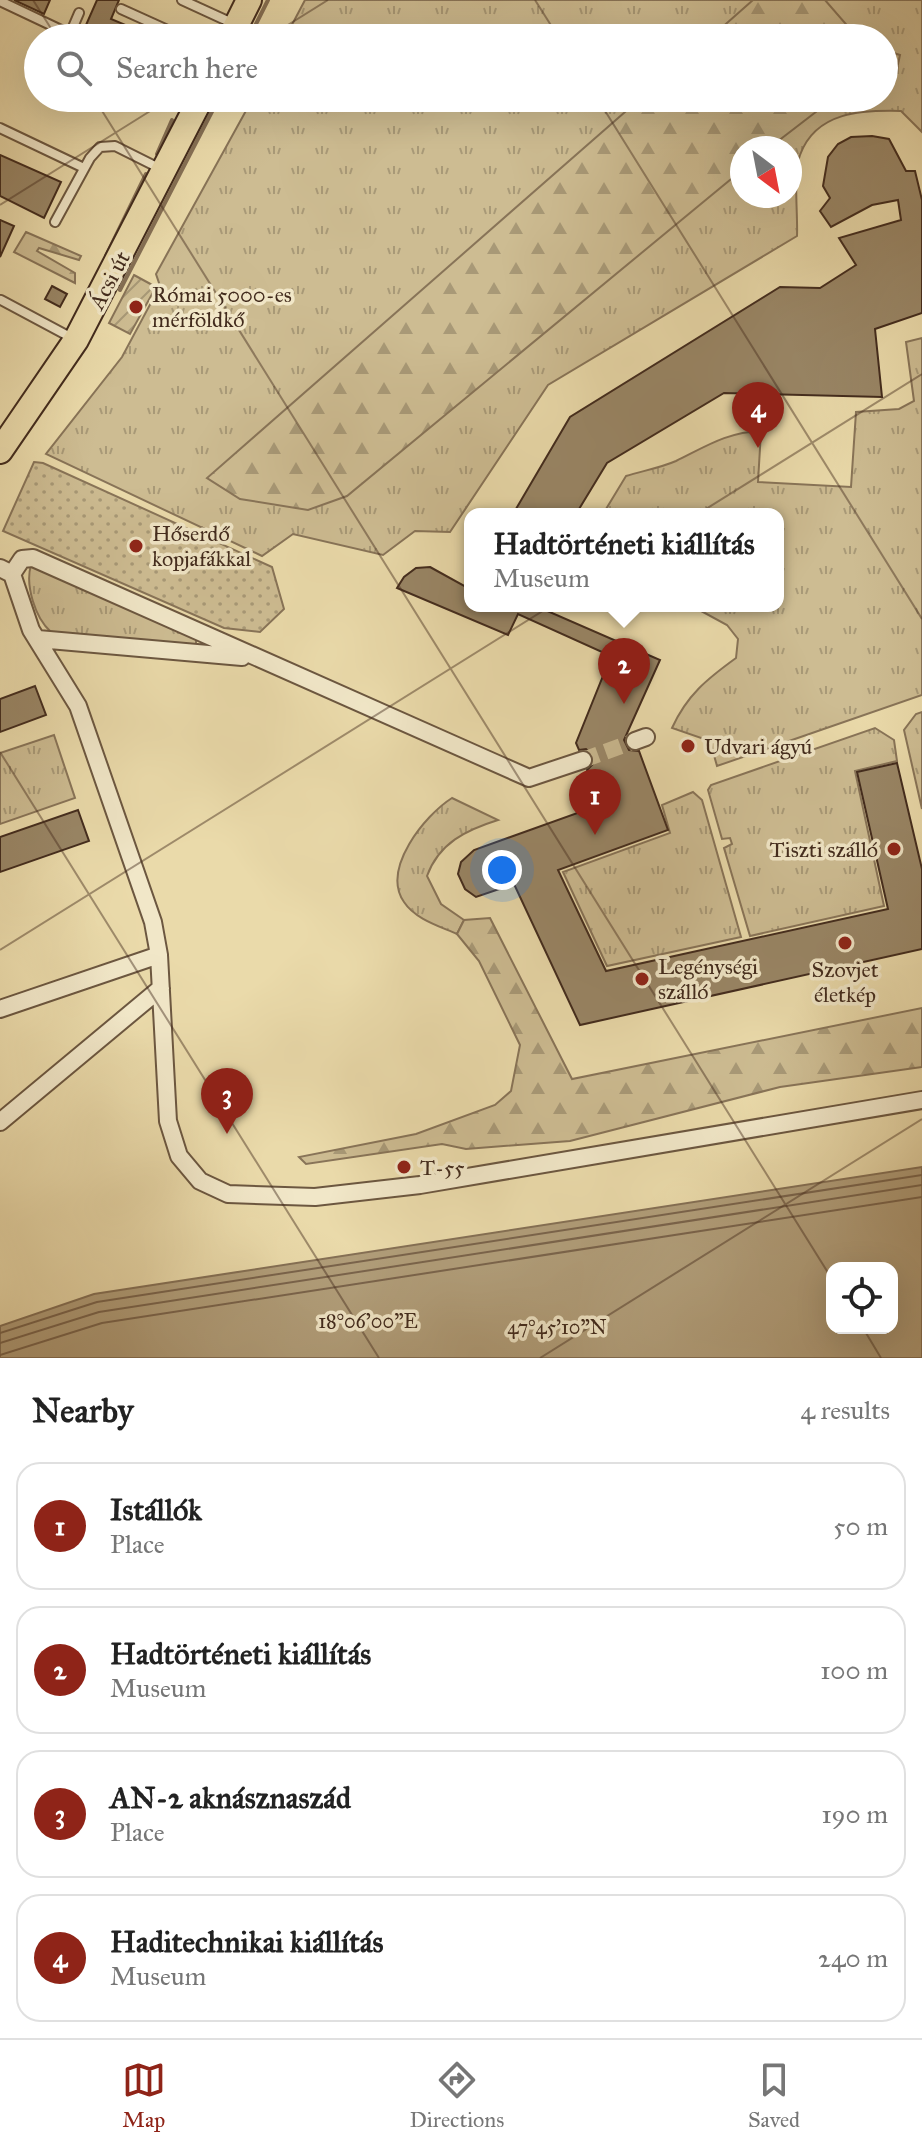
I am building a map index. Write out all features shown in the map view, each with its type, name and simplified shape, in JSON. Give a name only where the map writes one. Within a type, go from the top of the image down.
[{"type":"main road","points":[[238,24],[249,0]]},
{"type":"main road","name":"Ácsi út","points":[[0,451],[76,340],[194,112]]},
{"type":"street","points":[[583,760],[529,778],[33,558],[22,559],[6,571],[38,639],[78,706],[153,922],[159,955],[168,1121],[179,1156],[200,1181],[228,1194],[315,1197],[420,1185],[922,1100]]},
{"type":"street","points":[[195,652],[201,642],[197,630]]},
{"type":"street","points":[[38,639],[255,658]]},
{"type":"street","points":[[0,1009],[159,955]]},
{"type":"street","points":[[0,1122],[161,988]]},
{"type":"lane","points":[[182,0],[221,24]]},
{"type":"lane","points":[[5,2],[50,24]]},
{"type":"lane","points":[[121,9],[154,24]]},
{"type":"lane","points":[[77,24],[79,13]]},
{"type":"lane","points":[[0,128],[84,168]]},
{"type":"lane","points":[[55,222],[95,151],[109,145],[165,171]]},
{"type":"lane","points":[[1,300],[76,340]]},
{"type":"green space","points":[[305,0],[922,0],[922,132],[898,111],[898,24],[292,24]]},
{"type":"green space","points":[[753,0],[825,0],[846,24],[726,24]]},
{"type":"green space","points":[[245,112],[864,112],[829,121],[807,140],[802,151],[802,136],[730,136],[730,208],[796,208],[797,236],[548,385],[450,532],[415,531],[383,555],[293,534],[262,556],[46,454],[122,357],[160,286],[156,274]]},
{"type":"green space","points":[[625,112],[816,112],[785,136],[730,136],[730,180],[347,496],[308,510],[240,499],[207,478]]},
{"type":"green space","points":[[26,232],[81,256],[79,260],[39,248],[37,251],[75,273],[75,283],[14,252]]},
{"type":"green space","points":[[134,275],[156,287],[130,334],[109,323]]},
{"type":"green space","points":[[922,338],[922,695],[717,766],[710,741],[672,728],[699,688],[736,658],[738,639],[727,625],[703,612],[784,612],[784,508],[607,508],[626,476],[670,463],[717,441],[749,432],[761,431],[758,482],[851,487],[856,412],[899,409],[914,401],[906,342]]},
{"type":"green space","points":[[34,462],[43,463],[272,567],[284,609],[260,632],[224,628],[3,531]]},
{"type":"green space","points":[[31,565],[196,635],[196,647],[51,632],[40,618],[33,601],[29,582]]},
{"type":"green space","points":[[922,712],[922,809],[904,730],[916,714]]},
{"type":"green space","points":[[875,728],[894,740],[897,761],[855,771],[884,906],[750,936],[724,848],[732,844],[730,838],[722,839],[708,790],[711,785]]},
{"type":"green space","points":[[54,735],[75,798],[0,824],[0,753]]},
{"type":"green space","points":[[693,792],[702,800],[741,937],[607,966],[563,872],[670,833],[662,805]]},
{"type":"green space","points":[[452,798],[498,820],[475,828],[446,846],[427,876],[441,904],[464,920],[457,934],[414,913],[398,889],[398,874],[409,844],[430,817]]},
{"type":"green space","points":[[490,918],[572,1079],[922,1008],[922,1067],[780,1087],[570,1141],[466,1149],[442,1144],[306,1164],[299,1157],[416,1134],[495,1105],[511,1091],[520,1045],[479,961],[457,934],[464,920]]},
{"type":"water","points":[[922,1167],[922,1358],[0,1358],[0,1326],[94,1294]]},
{"type":"building","points":[[14,0],[50,0],[44,14]]},
{"type":"building","points":[[97,0],[119,0],[111,19],[123,24],[86,24]]},
{"type":"building","points":[[851,137],[889,139],[906,171],[915,171],[922,200],[922,313],[875,329],[882,397],[724,393],[607,463],[580,508],[517,508],[570,417],[780,287],[820,288],[856,265],[839,238],[901,220],[898,200],[872,205],[831,227],[820,211],[830,198],[823,186],[828,157],[838,144]]},
{"type":"building","points":[[0,155],[61,182],[44,218],[0,196]]},
{"type":"building","points":[[0,220],[14,226],[0,257]]},
{"type":"building","points":[[52,286],[67,294],[60,307],[45,299]]},
{"type":"building","points":[[430,567],[464,586],[464,612],[550,612],[660,660],[624,740],[629,750],[639,751],[668,830],[558,870],[606,971],[888,909],[857,772],[897,763],[922,869],[922,949],[580,1025],[514,884],[476,897],[465,889],[458,874],[461,862],[474,850],[600,805],[587,770],[594,763],[593,756],[586,749],[579,750],[576,743],[611,656],[518,614],[508,635],[397,588],[404,577],[416,568]]},
{"type":"building","points":[[35,686],[46,715],[0,732],[0,699]]},
{"type":"building","points":[[78,810],[89,841],[0,872],[0,837]]},
{"type":"waterway","points":[[256,24],[268,0]]},
{"type":"waterway","points":[[120,290],[212,112]]},
{"type":"waterway","points":[[157,154],[172,120]]},
{"type":"waterway","points":[[106,256],[146,174]]},
{"type":"tunnel","points":[[583,760],[635,741]]},
{"type":"place","name":"Római 5000-es mérföldkő","points":[[136,307]]},
{"type":"place","name":"Haditechnikai kiállítás","points":[[758,448]]},
{"type":"place","name":"Hőserdő kopjafákkal","points":[[136,546]]},
{"type":"place","name":"Hadtörténeti kiállítás","points":[[624,704]]},
{"type":"place","name":"Udvari ágyú","points":[[688,746]]},
{"type":"place","name":"Istállók","points":[[595,835]]},
{"type":"place","name":"Tiszti szálló","points":[[894,849]]},
{"type":"place","name":"Szovjet életkép","points":[[845,943]]},
{"type":"place","name":"Legénységi szálló","points":[[642,979]]},
{"type":"place","name":"AN-2 aknásznaszád","points":[[227,1134]]},
{"type":"place","name":"T-55","points":[[404,1167]]}]
